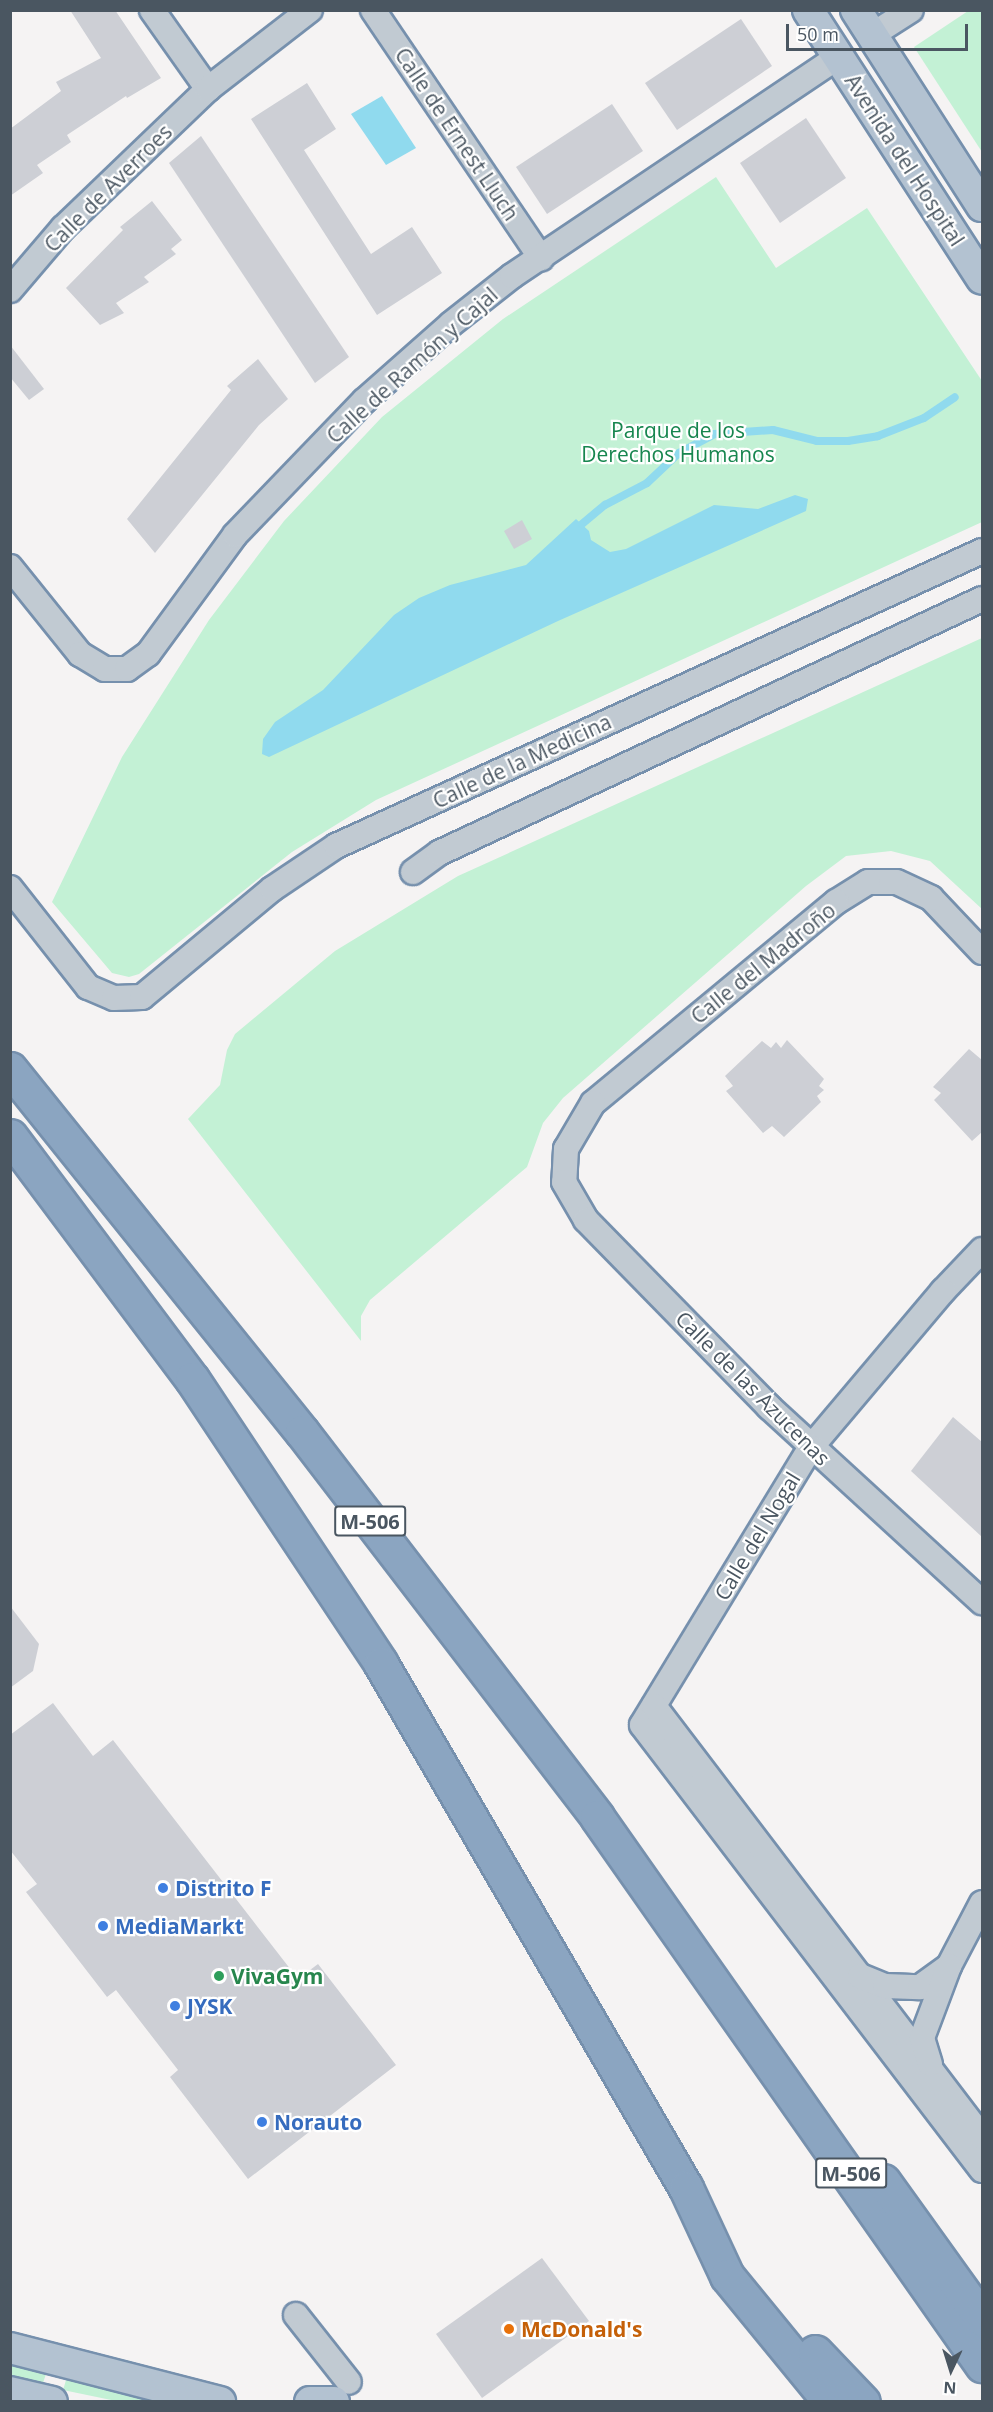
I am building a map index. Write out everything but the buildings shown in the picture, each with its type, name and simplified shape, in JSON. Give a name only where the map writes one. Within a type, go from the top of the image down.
[{"type":"highway","name":"M-506","points":[[10,1069],[309,1442],[597,1817],[982,2365]]},
{"type":"highway","name":"M-506","points":[[10,1136],[192,1379],[381,1664],[686,2188],[817,2355],[862,2402]]},
{"type":"highway","points":[[716,1984],[787,2046],[982,2319]]},
{"type":"highway","points":[[686,2188],[727,2276],[796,2364],[830,2402]]},
{"type":"highway","points":[[796,2364],[818,2402]]},
{"type":"main road","name":"Avenida del Hospital","points":[[808,10],[982,279]]},
{"type":"main road","name":"Avenida del Hospital","points":[[864,23],[982,206]]},
{"type":"main road","points":[[10,2348],[220,2402]]},
{"type":"main road","points":[[10,2392],[52,2402]]},
{"type":"main road","points":[[310,2402],[341,2392]]},
{"type":"street","points":[[152,10],[208,89]]},
{"type":"street","name":"Calle de Averroes","points":[[10,290],[63,228],[208,89],[310,10]]},
{"type":"street","name":"Calle de Ernest Lluch","points":[[373,10],[541,258]]},
{"type":"street","points":[[864,23],[911,10]]},
{"type":"street","name":"Calle de Ramón y Cajal","points":[[10,567],[80,654],[105,669],[127,669],[148,654],[235,535],[364,401],[451,324],[541,258],[838,57]]},
{"type":"street","name":"Calle de la Medicina","points":[[10,888],[88,987],[114,998],[142,997],[272,889],[336,846],[982,551]]},
{"type":"street","points":[[413,872],[439,853],[982,599]]},
{"type":"street","name":"Calle del Madroño","points":[[566,1149],[593,1103],[836,902],[868,882],[896,882],[931,898],[982,952]]},
{"type":"street","name":"Calle de las Azucenas","points":[[566,1149],[564,1182],[586,1220],[811,1447],[982,1602]]},
{"type":"street","name":"Calle del Nogal","points":[[648,1715],[811,1447],[943,1291],[982,1250]]},
{"type":"street","points":[[648,1715],[860,1976],[982,2137]]},
{"type":"street","points":[[648,1715],[982,2170]]},
{"type":"street","points":[[933,2072],[922,2038],[949,1966],[982,1904]]},
{"type":"street","points":[[860,1976],[885,1986],[920,1987],[949,1966]]},
{"type":"street","points":[[296,2315],[341,2392]]},
{"type":"green space","points":[[968,11],[982,11],[982,152],[914,47]]},
{"type":"green space","name":"Parque de los Derechos Humanos","points":[[716,177],[776,268],[867,208],[982,381],[982,522],[376,800],[292,852],[139,974],[129,977],[112,973],[52,902],[122,757],[209,620],[284,521],[382,417],[503,319]]},
{"type":"green space","points":[[982,638],[982,909],[930,861],[891,851],[846,856],[806,886],[563,1098],[543,1123],[527,1167],[370,1300],[361,1316],[361,1341],[188,1119],[220,1085],[227,1050],[235,1034],[335,951],[458,876]]},
{"type":"green space","points":[[11,2362],[47,2371],[42,2386],[11,2379]]},
{"type":"green space","points":[[67,2377],[167,2401],[116,2401],[63,2390]]},
{"type":"water","points":[[382,96],[416,148],[386,165],[351,114]]},
{"type":"water","points":[[795,495],[808,499],[806,511],[558,621],[269,757],[262,754],[263,739],[275,722],[323,690],[394,615],[419,598],[450,585],[526,565],[576,519],[589,531],[591,540],[610,552],[626,549],[714,505],[758,509]]},
{"type":"waterway","points":[[582,524],[605,505],[647,483],[679,453],[714,434],[773,430],[817,441],[848,441],[878,436],[924,418],[955,397]]},
{"type":"place","name":"Distrito F","points":[[163,1888]]},
{"type":"place","name":"MediaMarkt","points":[[103,1926]]},
{"type":"place","name":"VivaGym","points":[[219,1976]]},
{"type":"place","name":"JYSK","points":[[175,2006]]},
{"type":"place","name":"Norauto","points":[[262,2122]]},
{"type":"place","name":"McDonald's","points":[[509,2329]]}]
